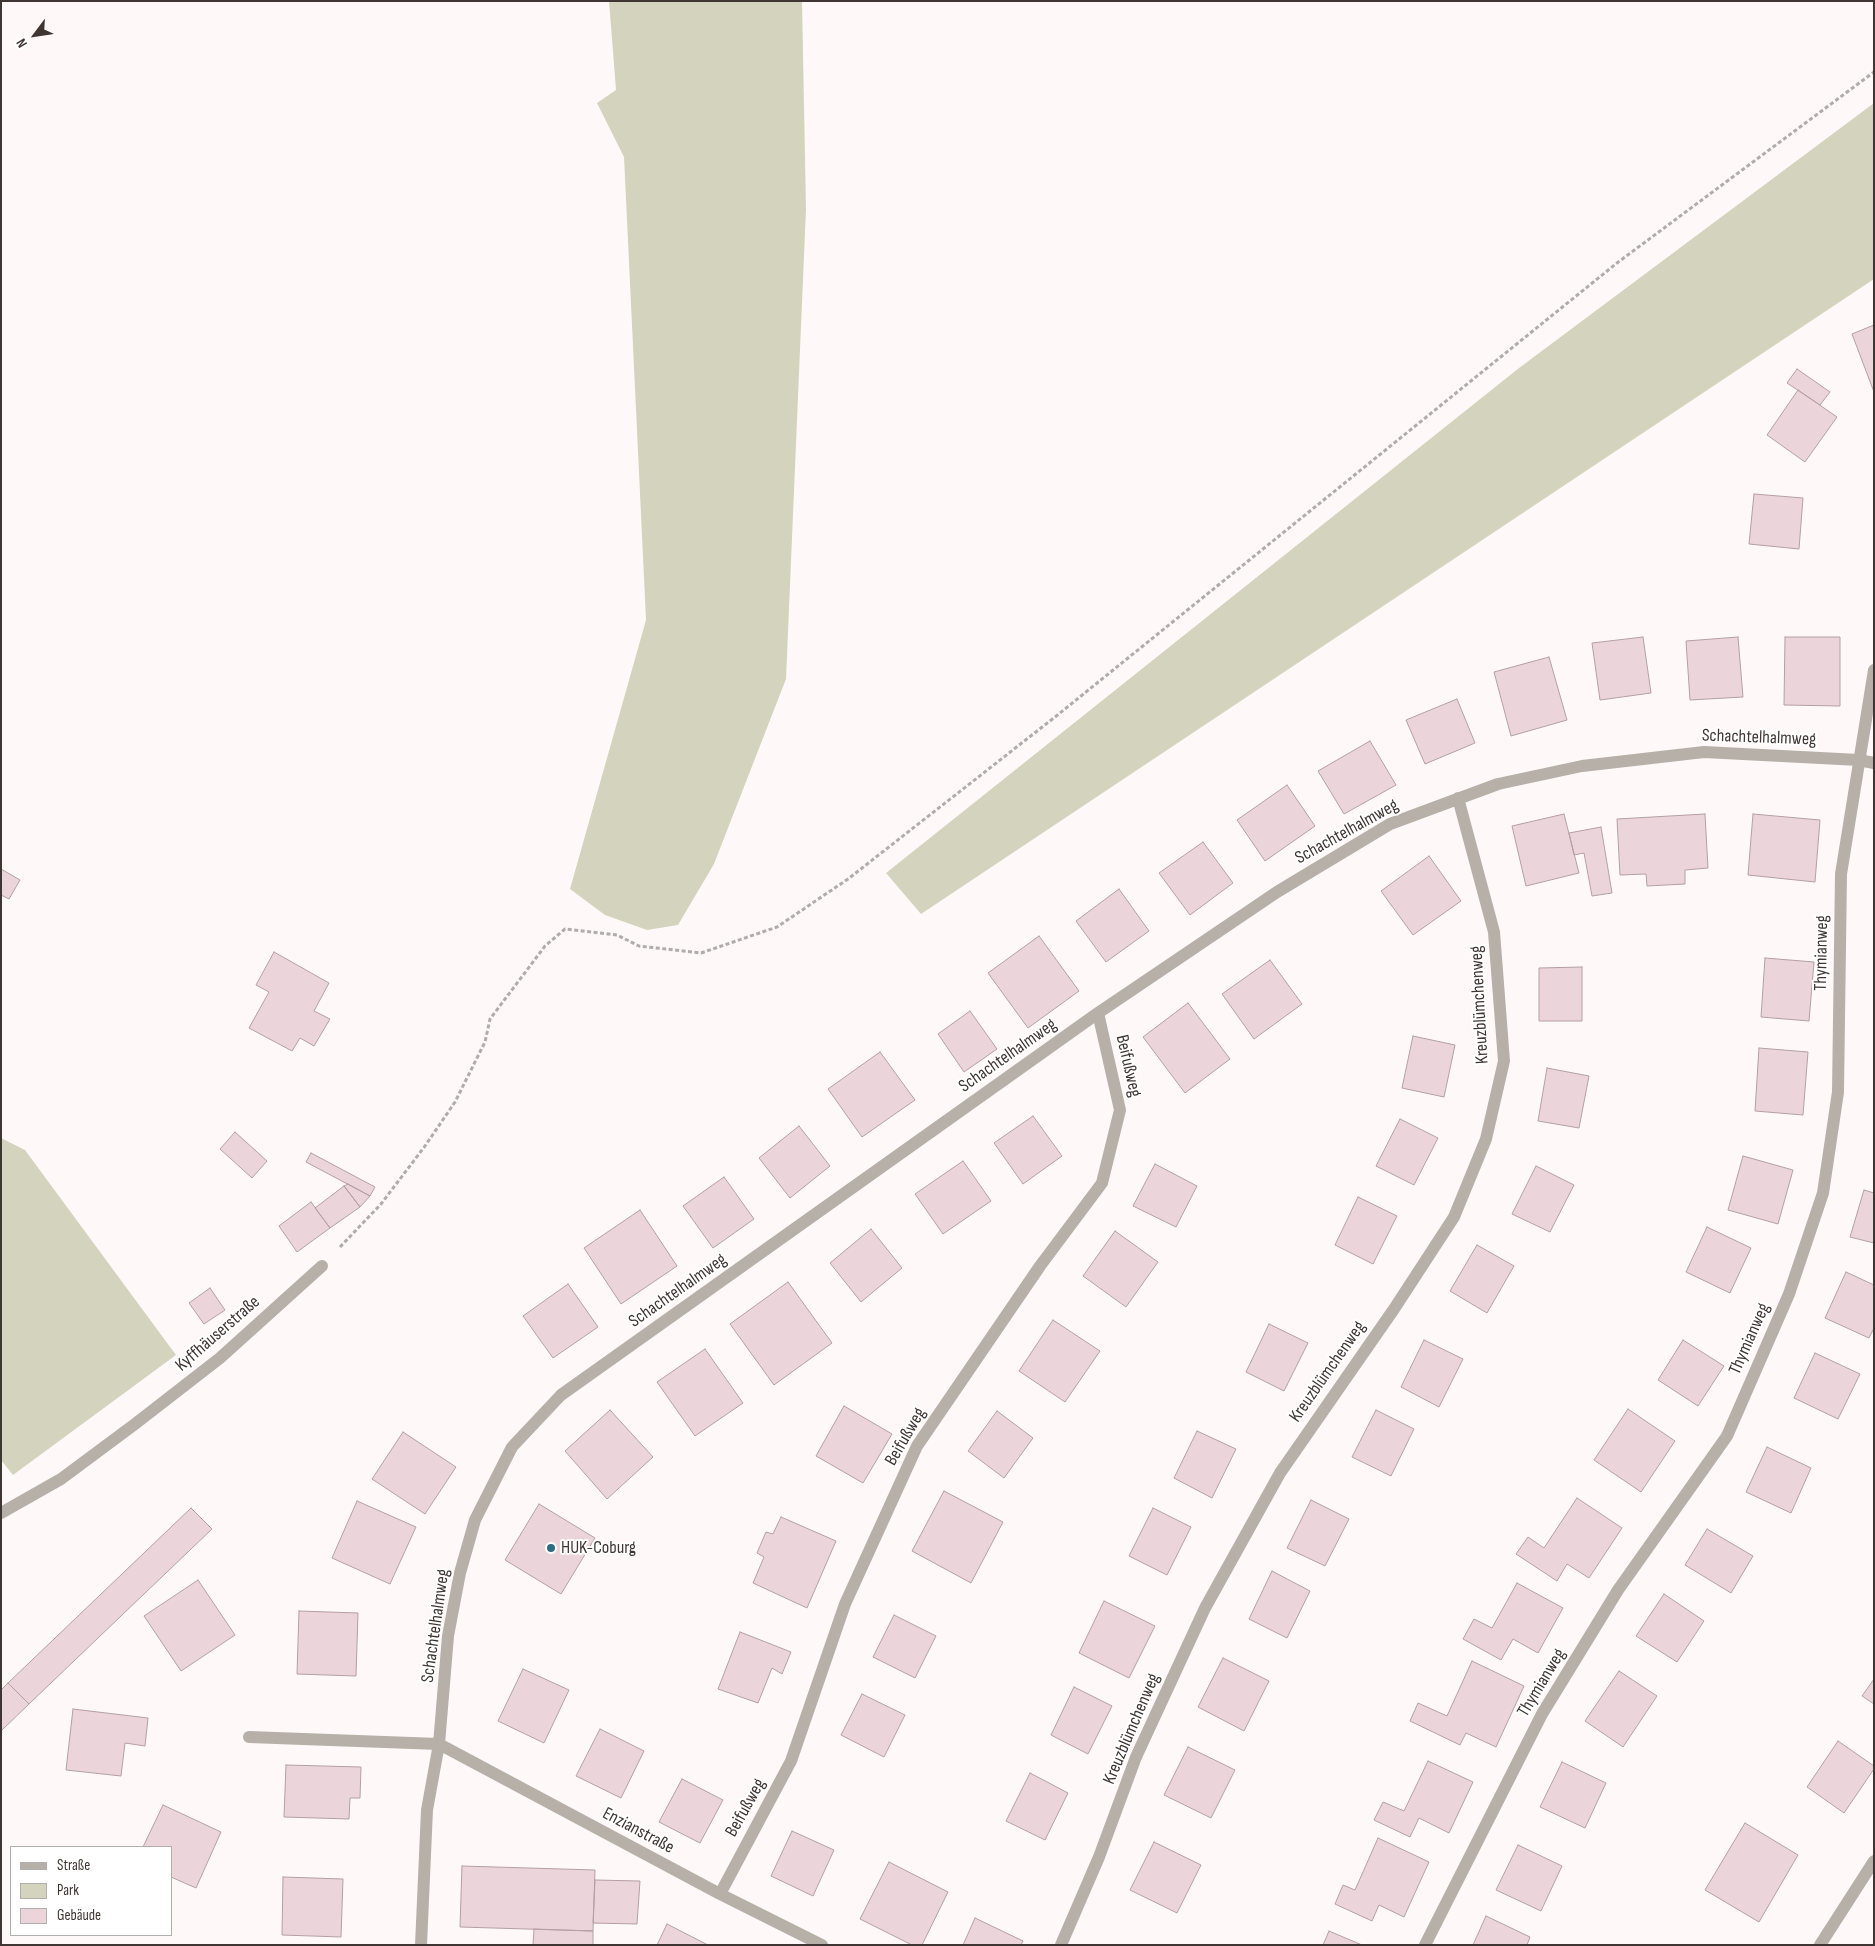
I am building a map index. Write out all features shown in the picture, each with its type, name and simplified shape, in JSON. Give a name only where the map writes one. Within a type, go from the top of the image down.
[{"type":"street","name":"Thymianweg","points":[[1425,1945],[1542,1714],[1618,1590],[1727,1436],[1789,1294],[1823,1193],[1838,1092],[1841,874],[1874,670]]},
{"type":"street","name":"Schachtelhalmweg","points":[[422,1945],[427,1810],[439,1744],[448,1636],[460,1573],[476,1520],[512,1447],[561,1395],[1098,1013],[1277,892],[1390,824],[1498,784],[1582,766],[1704,752],[1859,760],[1874,763]]},
{"type":"street","name":"Kreuzblümchenweg","points":[[1061,1945],[1099,1857],[1136,1756],[1205,1608],[1280,1473],[1394,1309],[1454,1217],[1486,1139],[1504,1061],[1494,932],[1458,798]]},
{"type":"street","name":"Beifußweg","points":[[720,1894],[792,1761],[845,1604],[917,1446],[1035,1273],[1102,1183],[1120,1110],[1098,1013]]},
{"type":"street","name":"Kyffhäuserstraße","points":[[1,1513],[61,1479],[135,1424],[220,1358],[322,1266]]},
{"type":"street","points":[[249,1737],[439,1744]]},
{"type":"street","name":"Enzianstraße","points":[[439,1744],[720,1894],[822,1945]]},
{"type":"street","points":[[1820,1945],[1874,1861]]},
{"type":"path","points":[[322,1266],[381,1204],[425,1146],[455,1102],[485,1042],[490,1019],[545,946],[566,929],[617,936],[640,946],[701,953],[777,927],[848,879],[1055,717],[1617,264],[1874,72]]},
{"type":"green space","points":[[609,1],[802,1],[806,209],[786,679],[714,864],[678,925],[647,930],[605,915],[570,889],[646,620],[624,157],[597,103],[616,90]]},
{"type":"green space","points":[[1874,103],[1874,279],[921,914],[886,873],[1519,368]]},
{"type":"green space","points":[[1,1138],[25,1150],[176,1355],[13,1475],[1,1460]]},
{"type":"building","points":[[1874,325],[1874,392],[1852,334]]},
{"type":"building","points":[[1797,369],[1830,392],[1820,405],[1787,383]]},
{"type":"building","points":[[1798,390],[1837,417],[1805,462],[1767,435]]},
{"type":"building","points":[[1754,494],[1803,498],[1799,549],[1749,544]]},
{"type":"building","points":[[1643,637],[1651,693],[1600,700],[1592,643]]},
{"type":"building","points":[[1738,637],[1743,697],[1690,700],[1686,641]]},
{"type":"building","points":[[1785,637],[1840,637],[1840,706],[1784,705]]},
{"type":"building","points":[[1549,657],[1567,720],[1511,736],[1494,672]]},
{"type":"building","points":[[1457,699],[1475,743],[1425,764],[1406,720]]},
{"type":"building","points":[[1370,741],[1396,785],[1344,814],[1318,771]]},
{"type":"building","points":[[1287,785],[1315,826],[1265,861],[1237,820]]},
{"type":"building","points":[[1564,814],[1579,873],[1526,886],[1512,826]]},
{"type":"building","points":[[1705,814],[1708,868],[1685,870],[1685,884],[1647,886],[1646,874],[1620,875],[1617,819]]},
{"type":"building","points":[[1753,814],[1820,820],[1815,882],[1748,875]]},
{"type":"building","points":[[1601,827],[1612,893],[1592,896],[1584,853],[1574,855],[1569,833]]},
{"type":"building","points":[[1203,842],[1233,883],[1190,915],[1159,873]]},
{"type":"building","points":[[1429,856],[1461,901],[1413,935],[1381,891]]},
{"type":"building","points":[[1,869],[20,880],[9,899],[1,895]]},
{"type":"building","points":[[1119,889],[1149,931],[1106,962],[1076,921]]},
{"type":"building","points":[[1039,936],[1079,991],[1028,1028],[988,973]]},
{"type":"building","points":[[274,952],[329,983],[314,1011],[330,1019],[314,1046],[300,1038],[292,1051],[249,1028],[269,992],[256,985]]},
{"type":"building","points":[[1765,958],[1814,962],[1809,1021],[1761,1017]]},
{"type":"building","points":[[1270,960],[1302,1004],[1254,1039],[1222,994]]},
{"type":"building","points":[[1582,967],[1582,1021],[1539,1021],[1539,968]]},
{"type":"building","points":[[1188,1003],[1230,1059],[1185,1093],[1143,1037]]},
{"type":"building","points":[[970,1011],[997,1049],[964,1072],[938,1034]]},
{"type":"building","points":[[1413,1036],[1455,1045],[1444,1097],[1402,1088]]},
{"type":"building","points":[[1759,1048],[1808,1052],[1803,1115],[1755,1111]]},
{"type":"building","points":[[880,1052],[915,1100],[862,1137],[828,1089]]},
{"type":"building","points":[[1547,1068],[1589,1076],[1579,1128],[1538,1121]]},
{"type":"building","points":[[1033,1116],[1062,1156],[1023,1184],[994,1143]]},
{"type":"building","points":[[1400,1119],[1438,1138],[1414,1185],[1376,1166]]},
{"type":"building","points":[[799,1126],[830,1166],[790,1198],[759,1158]]},
{"type":"building","points":[[235,1132],[267,1161],[252,1178],[220,1149]]},
{"type":"building","points":[[311,1153],[375,1187],[370,1196],[306,1162]]},
{"type":"building","points":[[1743,1156],[1793,1170],[1778,1224],[1728,1210]]},
{"type":"building","points":[[963,1161],[991,1201],[943,1234],[915,1194]]},
{"type":"building","points":[[1155,1164],[1197,1186],[1176,1227],[1133,1206]]},
{"type":"building","points":[[1536,1166],[1574,1185],[1550,1232],[1512,1214]]},
{"type":"building","points":[[724,1177],[754,1219],[713,1248],[683,1206]]},
{"type":"building","points":[[348,1184],[370,1196],[360,1207],[344,1186]]},
{"type":"building","points":[[344,1186],[360,1207],[330,1228],[315,1208]]},
{"type":"building","points":[[1864,1190],[1874,1193],[1874,1243],[1850,1237]]},
{"type":"building","points":[[1358,1197],[1397,1216],[1373,1264],[1335,1245]]},
{"type":"building","points":[[311,1202],[330,1228],[297,1252],[279,1226]]},
{"type":"building","points":[[640,1210],[677,1266],[621,1304],[584,1248]]},
{"type":"building","points":[[1707,1227],[1751,1248],[1730,1293],[1686,1272]]},
{"type":"building","points":[[871,1229],[902,1268],[861,1302],[830,1263]]},
{"type":"building","points":[[1115,1231],[1158,1262],[1126,1307],[1083,1276]]},
{"type":"building","points":[[1477,1245],[1514,1266],[1487,1313],[1450,1291]]},
{"type":"building","points":[[1846,1272],[1874,1285],[1874,1328],[1869,1338],[1825,1318]]},
{"type":"building","points":[[788,1282],[832,1343],[774,1385],[730,1324]]},
{"type":"building","points":[[568,1284],[598,1327],[553,1358],[523,1316]]},
{"type":"building","points":[[210,1288],[225,1310],[204,1324],[189,1303]]},
{"type":"building","points":[[1053,1320],[1100,1351],[1065,1402],[1019,1371]]},
{"type":"building","points":[[1269,1324],[1308,1343],[1284,1391],[1246,1372]]},
{"type":"building","points":[[1424,1340],[1463,1359],[1439,1407],[1401,1387]]},
{"type":"building","points":[[1683,1340],[1724,1366],[1698,1406],[1658,1380]]},
{"type":"building","points":[[705,1349],[743,1403],[695,1436],[657,1382]]},
{"type":"building","points":[[1815,1353],[1860,1374],[1838,1419],[1794,1398]]},
{"type":"building","points":[[844,1406],[892,1434],[863,1483],[816,1456]]},
{"type":"building","points":[[1628,1409],[1675,1441],[1641,1492],[1594,1460]]},
{"type":"building","points":[[610,1410],[653,1457],[607,1499],[565,1451]]},
{"type":"building","points":[[1376,1410],[1414,1429],[1391,1476],[1352,1457]]},
{"type":"building","points":[[997,1411],[1033,1438],[1004,1478],[968,1451]]},
{"type":"building","points":[[1197,1431],[1236,1449],[1212,1498],[1174,1478]]},
{"type":"building","points":[[403,1432],[456,1467],[425,1514],[372,1479]]},
{"type":"building","points":[[1767,1447],[1811,1468],[1791,1513],[1746,1492]]},
{"type":"building","points":[[944,1491],[1003,1522],[971,1583],[912,1551]]},
{"type":"building","points":[[1577,1498],[1622,1528],[1589,1578],[1567,1564],[1557,1581],[1516,1554],[1528,1537],[1544,1548]]},
{"type":"building","points":[[1311,1500],[1349,1519],[1325,1566],[1287,1548]]},
{"type":"building","points":[[357,1501],[416,1527],[390,1584],[332,1558]]},
{"type":"building","points":[[539,1504],[595,1538],[561,1594],[505,1560]]},
{"type":"building","points":[[191,1508],[212,1529],[29,1704],[8,1683]]},
{"type":"building","points":[[1153,1508],[1191,1527],[1167,1575],[1129,1556]]},
{"type":"building","points":[[781,1517],[836,1541],[807,1608],[753,1583],[764,1557],[757,1553],[766,1532],[773,1534]]},
{"type":"building","points":[[1707,1529],[1753,1556],[1731,1593],[1685,1565]]},
{"type":"building","points":[[1272,1571],[1310,1591],[1287,1638],[1249,1619]]},
{"type":"building","points":[[198,1580],[235,1635],[181,1671],[144,1616]]},
{"type":"building","points":[[1517,1583],[1563,1608],[1538,1653],[1513,1639],[1501,1660],[1463,1639],[1474,1619],[1492,1628]]},
{"type":"building","points":[[1664,1594],[1704,1621],[1677,1662],[1636,1636]]},
{"type":"building","points":[[1104,1601],[1155,1626],[1129,1678],[1079,1653]]},
{"type":"building","points":[[299,1611],[358,1613],[356,1676],[297,1674]]},
{"type":"building","points":[[894,1615],[936,1636],[915,1678],[873,1657]]},
{"type":"building","points":[[740,1632],[791,1652],[782,1674],[772,1668],[758,1703],[718,1689]]},
{"type":"building","points":[[1223,1658],[1269,1681],[1244,1731],[1198,1707]]},
{"type":"building","points":[[1472,1661],[1524,1686],[1496,1747],[1466,1733],[1460,1745],[1410,1721],[1418,1703],[1447,1716]]},
{"type":"building","points":[[523,1669],[569,1690],[544,1743],[498,1721]]},
{"type":"building","points":[[1619,1671],[1657,1696],[1623,1747],[1585,1721]]},
{"type":"building","points":[[1874,1679],[1874,1704],[1862,1696]]},
{"type":"building","points":[[8,1683],[29,1704],[1,1731],[1,1690]]},
{"type":"building","points":[[1074,1687],[1112,1706],[1088,1754],[1051,1735]]},
{"type":"building","points":[[862,1694],[905,1715],[884,1757],[841,1735]]},
{"type":"building","points":[[73,1709],[148,1718],[145,1746],[125,1743],[121,1776],[66,1770]]},
{"type":"building","points":[[600,1729],[644,1751],[621,1798],[576,1776]]},
{"type":"building","points":[[1838,1741],[1874,1766],[1874,1769],[1844,1813],[1807,1787]]},
{"type":"building","points":[[1188,1747],[1235,1770],[1211,1818],[1164,1795]]},
{"type":"building","points":[[1428,1761],[1473,1782],[1449,1833],[1419,1818],[1410,1837],[1374,1820],[1383,1802],[1404,1811]]},
{"type":"building","points":[[1562,1762],[1606,1783],[1585,1828],[1540,1807]]},
{"type":"building","points":[[286,1765],[361,1767],[360,1798],[350,1798],[349,1819],[284,1817]]},
{"type":"building","points":[[1030,1773],[1068,1793],[1045,1840],[1006,1821]]},
{"type":"building","points":[[682,1779],[723,1800],[700,1843],[659,1822]]},
{"type":"building","points":[[163,1805],[221,1832],[196,1888],[172,1877],[172,1846],[143,1846]]},
{"type":"building","points":[[1745,1823],[1798,1855],[1759,1922],[1705,1890]]},
{"type":"building","points":[[792,1831],[834,1850],[813,1896],[771,1876]]},
{"type":"building","points":[[1378,1838],[1429,1862],[1404,1917],[1379,1905],[1372,1921],[1335,1904],[1343,1885],[1355,1890]]},
{"type":"building","points":[[1154,1842],[1201,1865],[1177,1913],[1130,1890]]},
{"type":"building","points":[[1518,1845],[1562,1866],[1541,1911],[1496,1890]]},
{"type":"building","points":[[889,1862],[948,1892],[922,1945],[912,1945],[860,1919]]},
{"type":"building","points":[[462,1866],[595,1870],[593,1931],[460,1927]]},
{"type":"building","points":[[283,1877],[343,1879],[341,1937],[282,1935]]},
{"type":"building","points":[[595,1880],[640,1881],[637,1924],[593,1923]]},
{"type":"building","points":[[1486,1916],[1530,1937],[1527,1945],[1473,1945]]},
{"type":"building","points":[[975,1918],[1023,1941],[1021,1945],[963,1945]]},
{"type":"building","points":[[667,1924],[708,1945],[657,1945]]},
{"type":"building","points":[[534,1929],[593,1931],[593,1945],[533,1945]]},
{"type":"building","points":[[1329,1931],[1362,1945],[1323,1945]]},
{"type":"place","name":"HUK-Coburg","points":[[551,1548]]}]
